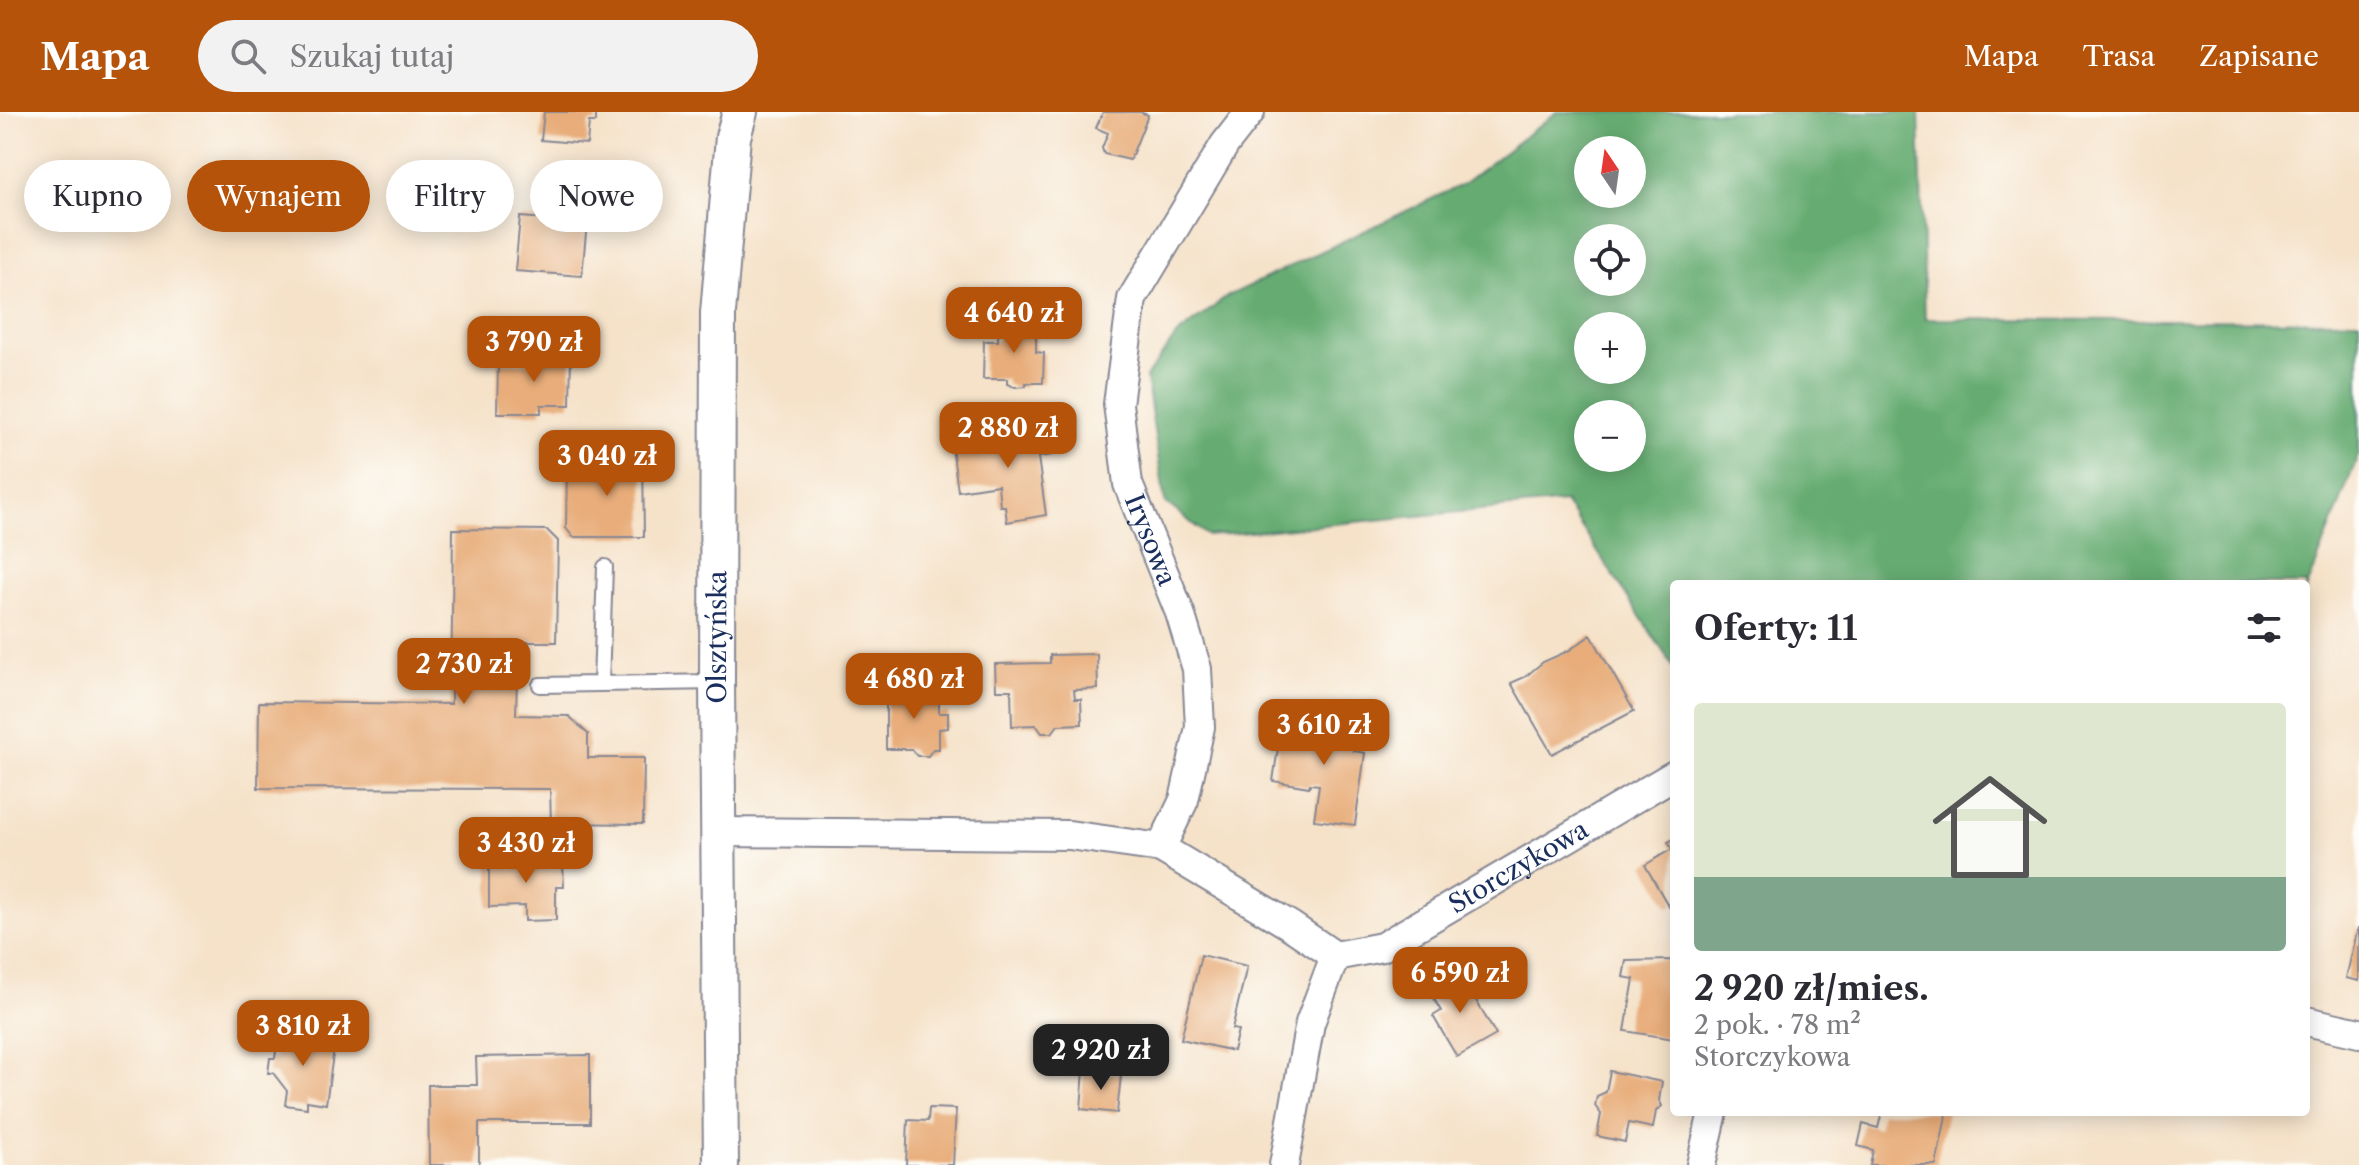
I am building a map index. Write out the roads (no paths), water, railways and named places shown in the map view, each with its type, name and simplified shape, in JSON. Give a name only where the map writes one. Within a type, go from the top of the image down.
[{"type":"street","name":"Olsztyńska","points":[[721,1165],[718,313],[733,137],[740,112]]},
{"type":"street","name":"Irysowa","points":[[1161,848],[1184,800],[1200,727],[1197,669],[1180,613],[1128,484],[1118,404],[1132,299],[1225,144],[1250,112]]},
{"type":"street","name":"Storczykowa","points":[[1335,956],[1382,947],[1670,777]]},
{"type":"street","points":[[718,832],[1069,835],[1161,848],[1335,956],[1310,1023],[1284,1165]]},
{"type":"street","points":[[2310,1022],[2359,1033]]},
{"type":"street","points":[[1701,1165],[1712,1116]]},
{"type":"lane","points":[[601,684],[605,567]]},
{"type":"lane","points":[[540,685],[717,682]]}]
